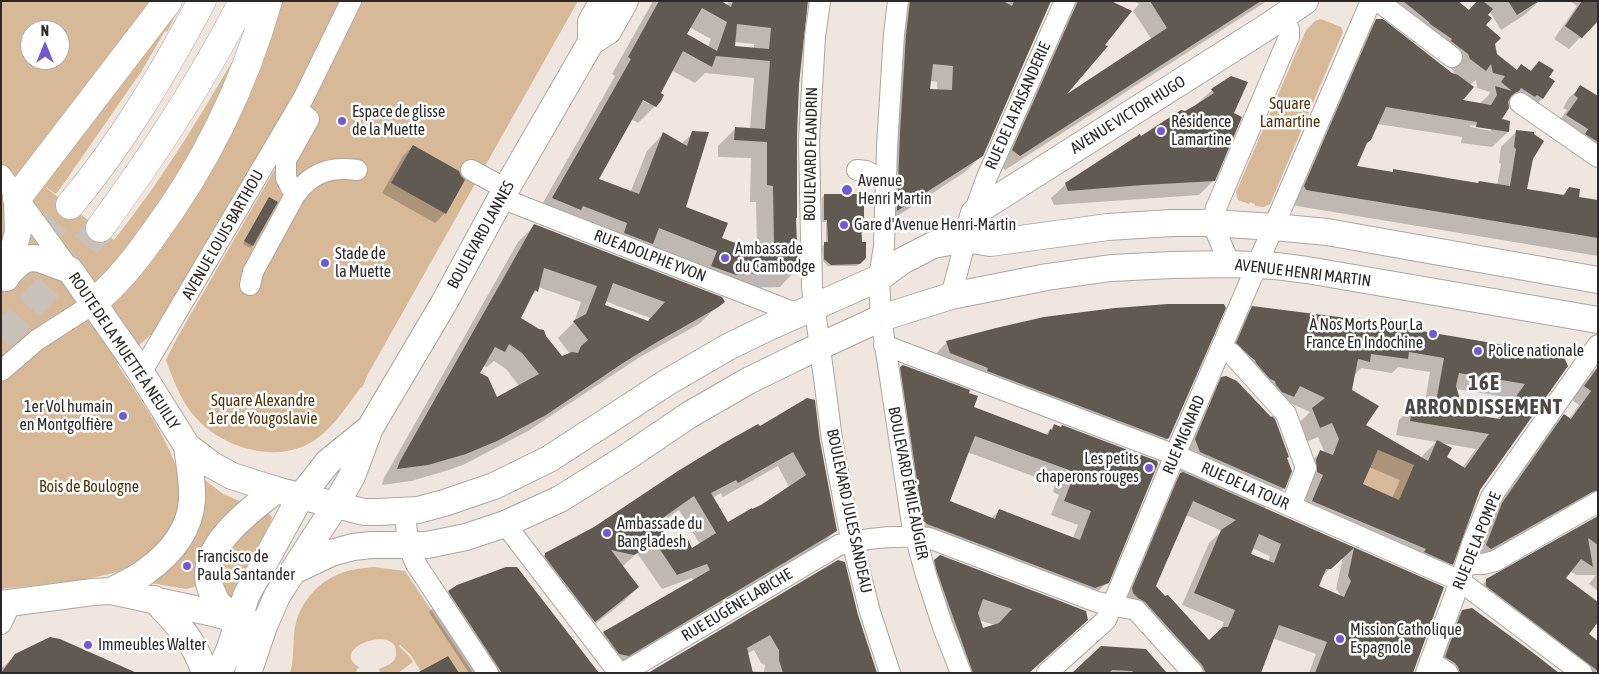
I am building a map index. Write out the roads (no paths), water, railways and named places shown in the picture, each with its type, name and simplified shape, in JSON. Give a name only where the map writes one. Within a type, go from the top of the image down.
[{"type":"highway","points":[[17,198],[168,1]]},
{"type":"highway","points":[[70,205],[116,143],[151,91],[202,1]]},
{"type":"highway","points":[[100,228],[175,120],[203,75],[243,1]]},
{"type":"highway","points":[[93,304],[139,255],[167,217],[199,164],[220,126],[245,72],[268,1]]},
{"type":"main road","name":"BOULEVARD LANNES","points":[[591,42],[591,22],[603,1]]},
{"type":"main road","name":"BOULEVARD LANNES","points":[[248,673],[264,626],[277,596],[352,476],[370,428],[444,303],[591,42],[608,31],[625,1]]},
{"type":"main road","name":"AVENUE VICTOR HUGO","points":[[974,213],[1294,8]]},
{"type":"main road","points":[[4,281],[18,232],[17,198]]},
{"type":"main road","points":[[966,239],[974,213]]},
{"type":"main road","points":[[335,506],[364,512],[418,510],[494,486],[549,459],[682,374],[728,347],[879,278],[902,261],[933,245],[966,239],[990,243],[1108,227],[1171,223],[1212,223],[1274,227],[1327,232],[1598,280]]},
{"type":"main road","points":[[4,281],[18,264],[32,258],[70,270]]},
{"type":"main road","name":"AVENUE HENRI MARTIN","points":[[292,571],[331,553],[353,547],[371,545],[427,545],[466,537],[505,524],[560,499],[689,415],[748,381],[881,318],[951,296],[1047,277],[1111,268],[1230,264],[1256,266],[1307,270],[1598,320]]},
{"type":"main road","name":"ROUTE DE LA MUETTE À NEUILLY","points":[[70,270],[141,373],[187,446],[212,465],[232,476],[335,506]]},
{"type":"main road","name":"BOULEVARD LANNES","points":[[219,673],[230,648],[246,596],[301,496],[328,462],[370,428]]},
{"type":"main road","points":[[111,591],[144,574],[167,555],[182,533],[189,516],[192,500],[187,446]]},
{"type":"main road","points":[[239,619],[217,603],[209,585],[208,572],[213,552],[229,530],[250,510],[276,490]]},
{"type":"main road","points":[[5,611],[93,592],[111,591],[154,599],[264,626]]},
{"type":"main road","points":[[154,599],[191,640],[205,673]]},
{"type":"street","name":"AVENUE LOUIS BARTHOU","points":[[141,373],[300,103],[351,1]]},
{"type":"street","name":"BOULEVARD FLANDRIN","points":[[820,1],[815,37],[809,140],[811,254],[806,310],[821,346]]},
{"type":"street","points":[[879,278],[884,246],[893,43],[898,1]]},
{"type":"street","name":"RUE DE LA FAISANDERIE","points":[[974,213],[987,177],[1065,1]]},
{"type":"street","points":[[1274,227],[1371,1]]},
{"type":"street","points":[[1378,1],[1452,57]]},
{"type":"street","points":[[1230,264],[1212,223],[1216,208],[1289,37],[1294,8]]},
{"type":"street","points":[[295,195],[286,178],[286,160],[309,119],[300,103]]},
{"type":"street","points":[[1520,103],[1598,157]]},
{"type":"street","points":[[250,285],[253,272],[301,187],[321,173],[338,168],[357,170]]},
{"type":"street","name":"RUE ADOLPHE YVON","points":[[471,170],[504,194],[806,310]]},
{"type":"street","points":[[857,170],[866,171],[886,181]]},
{"type":"street","name":"ROUTE DE LA MUETTE À NEUILLY","points":[[1,175],[70,270]]},
{"type":"street","name":"RUE MIGNARD","points":[[1047,673],[1106,620],[1274,227]]},
{"type":"street","points":[[951,296],[966,239]]},
{"type":"street","name":"BOULEVARD ÉMILE AUGIER","points":[[879,278],[884,345],[915,537],[943,627],[961,673]]},
{"type":"street","points":[[1,371],[37,340],[93,304]]},
{"type":"street","name":"RUE DE LA TOUR","points":[[884,345],[1175,455],[1291,506],[1463,573],[1582,673]]},
{"type":"street","name":"RUE DE LA POMPE","points":[[1428,667],[1491,497],[1598,345]]},
{"type":"street","name":"BOULEVARD JULES SANDEAU","points":[[821,346],[832,439],[852,542],[873,621],[890,673]]},
{"type":"street","points":[[1221,349],[1230,353],[1286,414],[1306,468],[1291,506]]},
{"type":"street","points":[[1463,573],[1495,561],[1598,502]]},
{"type":"street","points":[[405,511],[408,546],[416,564],[488,673]]},
{"type":"street","points":[[505,524],[619,673]]},
{"type":"street","name":"RUE EUGÈNE LABICHE","points":[[623,673],[839,545],[874,538],[903,536],[929,538],[1097,602],[1136,610],[1192,673]]},
{"type":"street","points":[[1428,667],[1448,673]]},
{"type":"tunnel","points":[[10,274],[70,205]]},
{"type":"tunnel","points":[[1,338],[100,228]]},
{"type":"place","name":"Espace de glisse de la Muette","points":[[342,121]]},
{"type":"place","name":"Résidence Lamartine","points":[[1161,131]]},
{"type":"place","name":"Avenue Henri Martin","points":[[847,190]]},
{"type":"place","name":"Gare d'Avenue Henri-Martin","points":[[844,225]]},
{"type":"place","name":"Ambassade du Cambodge","points":[[725,258]]},
{"type":"place","name":"Stade de la Muette","points":[[325,263]]},
{"type":"place","name":"À Nos Morts Pour La France En Indochine","points":[[1433,334]]},
{"type":"place","name":"Police nationale","points":[[1478,351]]},
{"type":"place","name":"1er Vol humain en Montgolfière","points":[[123,416]]},
{"type":"place","name":"Les petits chaperons rouges","points":[[1149,468]]},
{"type":"place","name":"Ambassade du Bangladesh","points":[[607,533]]},
{"type":"place","name":"Francisco de Paula Santander","points":[[187,566]]},
{"type":"place","name":"Mission Catholique Espagnole","points":[[1340,639]]},
{"type":"place","name":"Immeubles Walter","points":[[88,645]]},
{"type":"district","name":"16E ARRONDISSEMENT","points":[[1484,395]]},
{"type":"park label","name":"Square Lamartine","points":[[1290,113]]},
{"type":"park label","name":"Square Alexandre 1er de Yougoslavie","points":[[263,410]]},
{"type":"park label","name":"Bois de Boulogne","points":[[89,487]]}]
